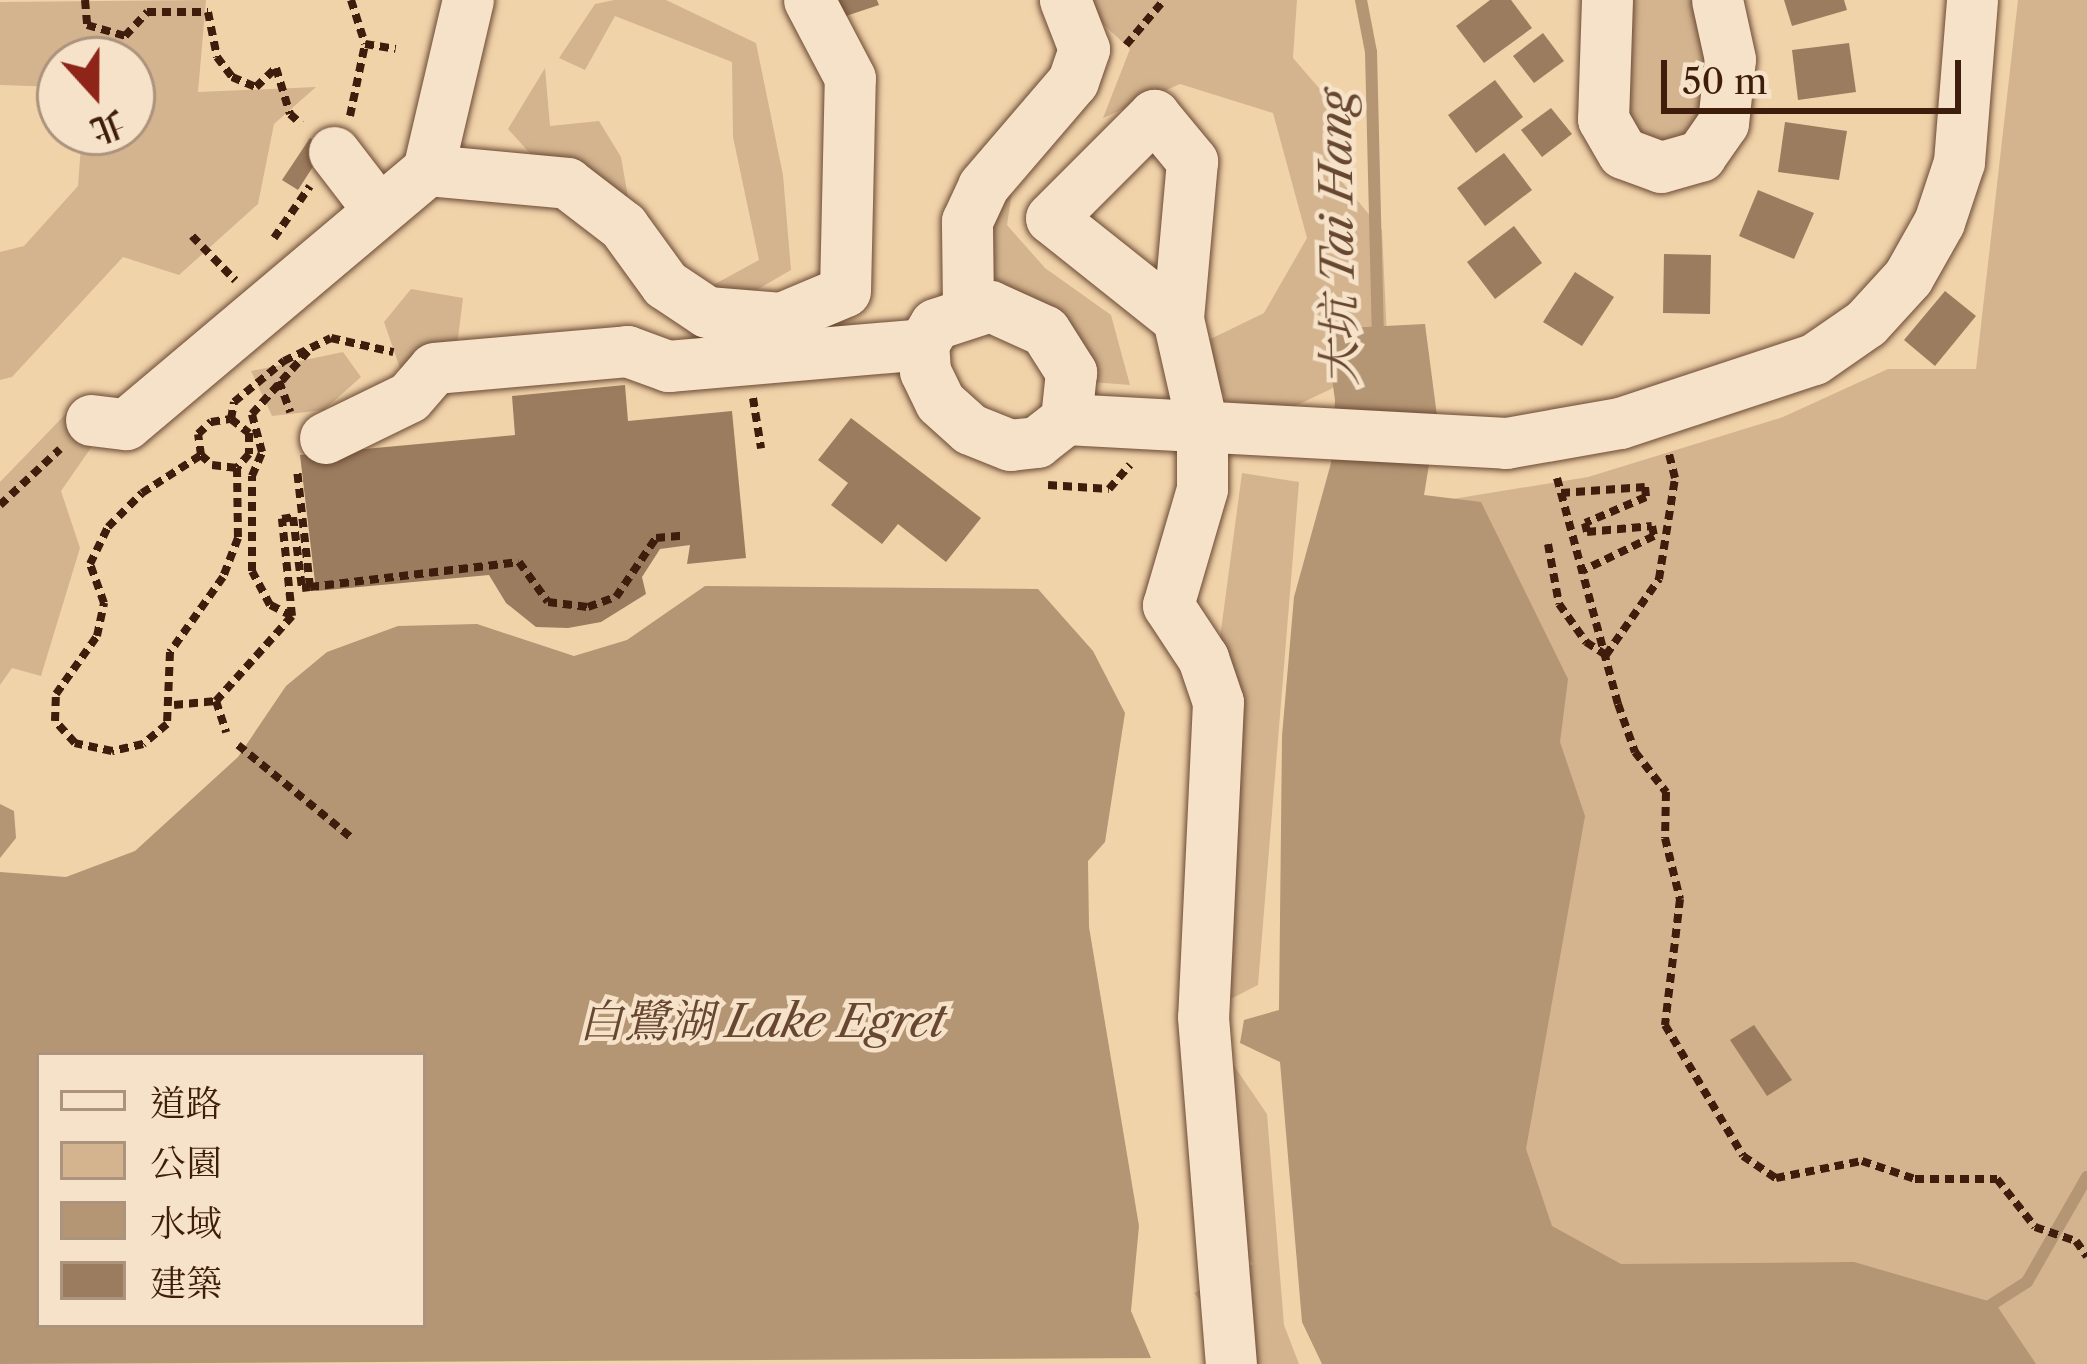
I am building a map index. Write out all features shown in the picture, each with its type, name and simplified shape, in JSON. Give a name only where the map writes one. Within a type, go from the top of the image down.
[{"type":"street","points":[[91,420],[126,424],[377,208],[428,170],[468,0]]},
{"type":"street","points":[[428,170],[567,183],[623,226],[665,284],[707,312],[781,318],[845,291],[850,78],[809,0]]},
{"type":"street","points":[[968,308],[967,221],[975,203],[1073,81],[1084,49],[1064,0]]},
{"type":"street","points":[[1607,0],[1603,118],[1623,153],[1661,167],[1700,156],[1723,123],[1730,59],[1717,0]]},
{"type":"street","points":[[1066,419],[1071,372],[1062,349],[1010,311],[968,308],[935,324],[922,344],[925,371],[940,402],[981,435],[1010,445],[1037,442],[1066,419],[1282,428],[1449,444],[1564,436],[1642,416],[1814,359],[1866,322],[1908,277],[1946,202],[1958,162],[1972,0]]},
{"type":"street","points":[[334,152],[377,208]]},
{"type":"street","points":[[1178,319],[1202,425],[1202,489],[1168,604],[1203,658],[1218,702],[1203,1017],[1232,1364]]},
{"type":"street","points":[[304,440],[409,397],[434,368],[627,351],[668,366],[922,344]]},
{"type":"path","points":[[86,0],[87,25],[124,36],[147,12],[208,12],[217,58],[232,77],[256,87],[276,68],[290,114],[334,152]]},
{"type":"path","points":[[271,243],[334,152],[365,44],[351,0]]},
{"type":"path","points":[[365,44],[396,49]]},
{"type":"path","points":[[192,236],[236,281]]},
{"type":"path","points":[[220,296],[248,270]]},
{"type":"path","points":[[231,418],[235,402],[331,338],[434,368]]},
{"type":"path","points":[[292,616],[270,605],[252,571],[252,476],[262,452],[252,414],[311,348]]},
{"type":"path","points":[[279,380],[304,440],[310,587]]},
{"type":"path","points":[[231,418],[198,434],[201,455],[212,466],[237,468]]},
{"type":"path","points":[[201,455],[142,493],[109,526],[90,563],[104,603],[97,636],[56,694],[55,721],[75,742],[112,751],[143,744],[167,724],[174,705],[170,652],[223,577],[238,538],[237,468],[249,454],[248,433],[231,418]]},
{"type":"path","points":[[0,506],[91,420]]},
{"type":"path","points":[[1606,655],[1659,579],[1675,478],[1666,440]]},
{"type":"path","points":[[1582,571],[1654,536],[1652,526],[1587,532],[1585,523],[1646,497],[1645,488],[1561,493],[1582,571],[1635,752],[1666,792],[1665,838],[1680,898],[1665,1025],[1743,1156],[1776,1178],[1862,1161],[1915,1179],[1997,1179],[2035,1227],[2076,1240],[2087,1257]]},
{"type":"path","points":[[174,705],[216,701],[292,616],[282,519],[292,517],[302,588],[519,562],[548,602],[588,608],[616,597],[656,538],[681,536]]},
{"type":"path","points":[[1548,544],[1559,604],[1586,642],[1606,655]]},
{"type":"path","points":[[216,701],[218,728],[226,732]]},
{"type":"path","points":[[238,745],[353,838]]},
{"type":"green space","points":[[206,0],[198,92],[316,87],[274,124],[258,204],[179,275],[123,257],[12,377],[0,380],[0,252],[24,246],[78,186],[80,156],[156,156],[156,36],[36,36],[36,86],[0,85],[0,2]]},
{"type":"green space","points":[[666,0],[756,43],[783,175],[791,270],[741,299],[662,299],[508,129],[545,68],[550,126],[599,121],[621,157],[640,266],[706,289],[759,260],[733,137],[732,62],[615,16],[585,70],[559,58],[595,4]]},
{"type":"green space","points":[[1077,0],[1297,0],[1293,58],[1338,110],[1352,155],[1338,177],[1382,230],[1387,338],[1331,389],[1293,407],[1228,402],[1194,347],[1264,313],[1307,238],[1273,113],[1180,84],[1103,118],[1130,49]]},
{"type":"green space","points":[[1626,0],[1698,0],[1708,31],[1706,117],[1676,147],[1626,128]]},
{"type":"green space","points":[[2018,0],[2087,0],[2087,1364],[1503,1364],[1422,504],[1588,477],[1783,417],[1888,369],[1976,369]]},
{"type":"green space","points":[[1015,172],[1007,225],[1045,268],[1111,315],[1130,385],[1091,382],[1065,334],[990,274],[958,198]]},
{"type":"green space","points":[[411,289],[463,298],[456,354],[402,374],[384,322]]},
{"type":"green space","points":[[343,352],[361,377],[324,410],[272,416],[251,371]]},
{"type":"green space","points":[[83,396],[120,406],[61,491],[80,548],[41,676],[12,668],[0,685],[0,482]]},
{"type":"green space","points":[[1242,473],[1299,482],[1258,985],[1189,1020],[1186,893]]},
{"type":"green space","points":[[1217,1041],[1267,1114],[1284,1325],[1299,1364],[1252,1364],[1194,1293],[1253,1264],[1208,1215]]},
{"type":"water","points":[[1425,324],[1437,416],[1424,495],[1481,502],[1568,679],[1560,742],[1585,816],[1526,1149],[1552,1226],[1621,1264],[1854,1262],[1995,1303],[2036,1364],[1322,1364],[1302,1322],[1280,1062],[1240,1043],[1244,1020],[1279,1010],[1282,736],[1294,597],[1331,463],[1335,400],[1325,329]]},
{"type":"water","name":"白鷺湖 Lake Egret","points":[[705,586],[1038,589],[1093,651],[1125,713],[1105,842],[1088,861],[1089,927],[1139,1226],[1131,1311],[1151,1358],[0,1364],[0,872],[66,877],[135,851],[238,757],[286,686],[327,652],[398,626],[477,624],[574,656],[627,640]]},
{"type":"water","points":[[0,804],[14,811],[16,838],[0,858]]},
{"type":"building","points":[[824,0],[877,0],[879,5],[831,21]]},
{"type":"building","points":[[1490,0],[1511,0],[1532,28],[1484,63],[1456,26]]},
{"type":"building","points":[[1784,0],[1844,0],[1847,10],[1792,26]]},
{"type":"building","points":[[1543,33],[1564,61],[1534,83],[1513,56]]},
{"type":"building","points":[[1849,43],[1856,92],[1798,100],[1792,50]]},
{"type":"building","points":[[1495,80],[1523,117],[1476,153],[1448,115]]},
{"type":"building","points":[[1551,108],[1572,134],[1542,157],[1521,130]]},
{"type":"building","points":[[1785,122],[1847,131],[1839,180],[1778,172]]},
{"type":"building","points":[[310,138],[325,148],[298,190],[282,180]]},
{"type":"building","points":[[1504,153],[1532,190],[1485,226],[1457,188]]},
{"type":"building","points":[[1758,190],[1814,213],[1794,259],[1739,236]]},
{"type":"building","points":[[1514,226],[1542,263],[1495,299],[1467,262]]},
{"type":"building","points":[[1664,254],[1711,255],[1710,314],[1663,313]]},
{"type":"building","points":[[1575,272],[1614,297],[1582,346],[1543,322]]},
{"type":"building","points":[[1945,291],[1976,316],[1935,366],[1904,340]]},
{"type":"building","points":[[625,385],[628,421],[732,411],[746,558],[687,564],[690,545],[660,549],[642,577],[646,594],[601,622],[568,628],[536,627],[506,603],[489,575],[316,591],[300,455],[515,435],[512,396]]},
{"type":"building","points":[[851,418],[981,518],[946,562],[898,524],[882,544],[831,505],[848,483],[818,460]]},
{"type":"building","points":[[1754,1025],[1792,1080],[1767,1096],[1730,1040]]},
{"type":"waterway","name":"大坑 Tai Hang","points":[[1361,0],[1371,52],[1378,340]]},
{"type":"waterway","points":[[1983,1310],[2027,1282],[2087,1177]]}]
